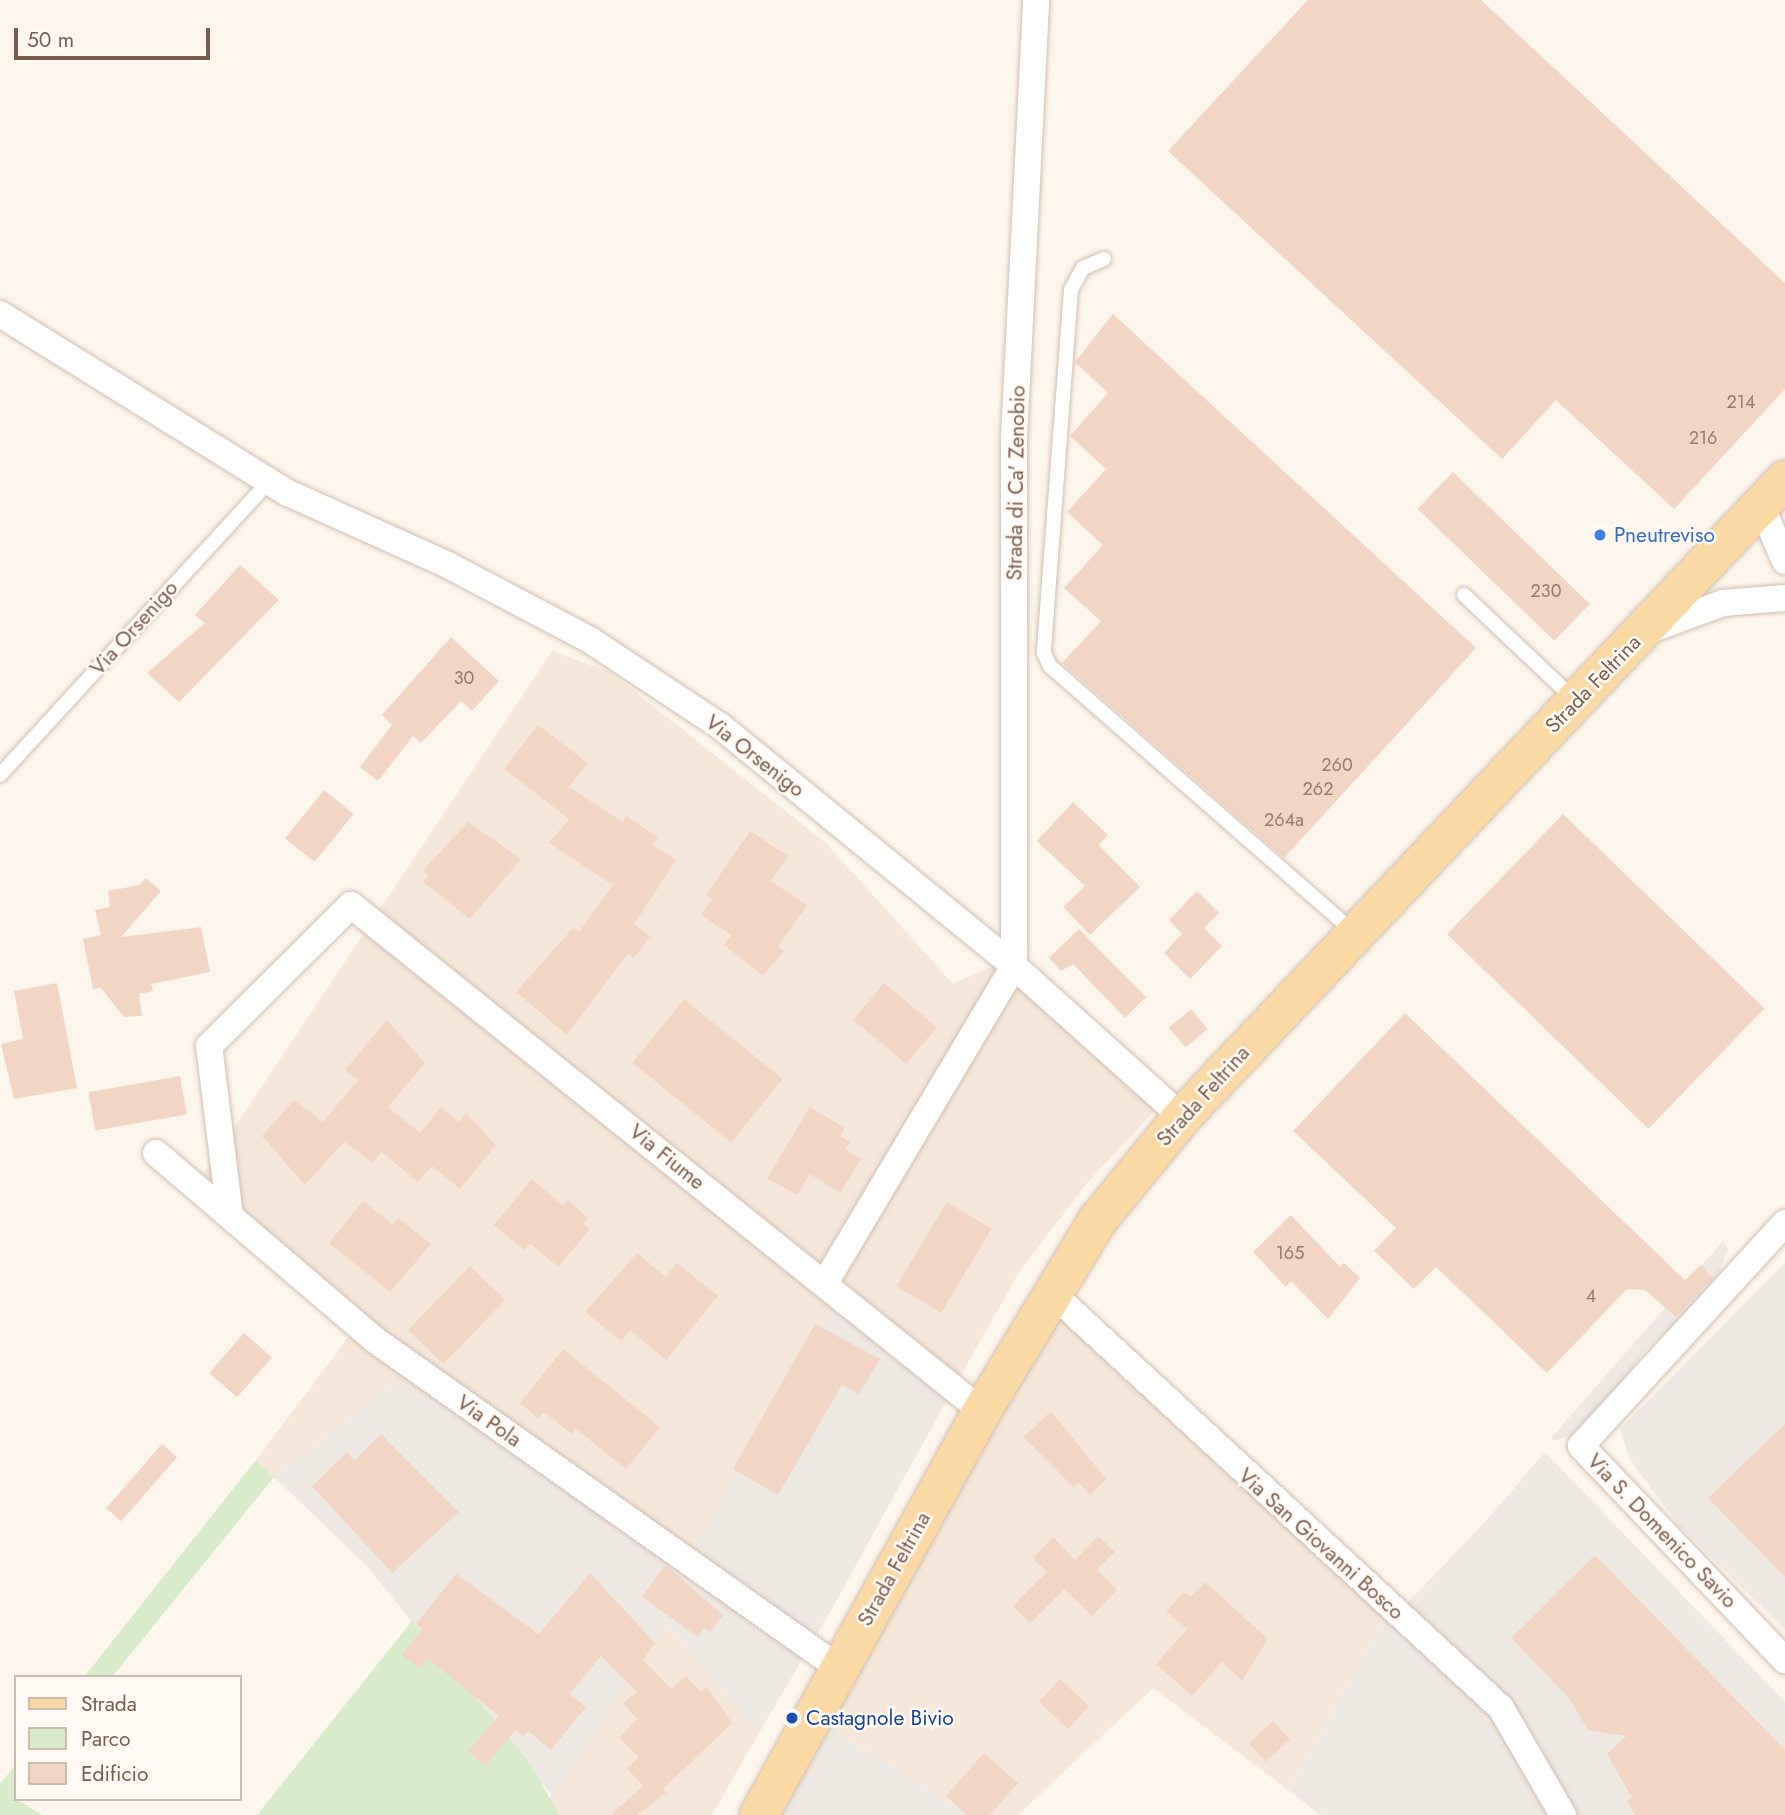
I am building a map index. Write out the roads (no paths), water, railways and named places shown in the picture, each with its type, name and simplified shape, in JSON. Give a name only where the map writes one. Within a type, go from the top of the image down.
[{"type":"main road","name":"Strada Feltrina","points":[[759,1815],[982,1411],[1097,1221],[1182,1117],[1354,932],[1642,632],[1777,501]]},
{"type":"street","name":"Strada di Ca' Zenobio","points":[[1014,966],[1014,438],[1036,0]]},
{"type":"street","name":"Via Orsenigo","points":[[0,314],[269,481],[590,640],[720,726],[1014,966],[1182,1117]]},
{"type":"street","points":[[1777,501],[1785,561]]},
{"type":"street","points":[[1642,632],[1723,603],[1785,598]]},
{"type":"street","name":"Via Fiume","points":[[230,1216],[209,1046],[351,905],[982,1411]]},
{"type":"street","points":[[824,1283],[1014,966]]},
{"type":"street","name":"Via Pola","points":[[156,1153],[374,1340],[839,1668]]},
{"type":"street","name":"Via S. Domenico Savio","points":[[1785,1223],[1581,1446],[1785,1660]]},
{"type":"street","name":"Via San Giovanni Bosco","points":[[1052,1293],[1500,1708],[1563,1815]]},
{"type":"lane","points":[[1104,259],[1083,268],[1071,289],[1044,653],[1050,666],[1354,932]]},
{"type":"lane","name":"Via Orsenigo","points":[[0,775],[269,481]]},
{"type":"lane","points":[[1464,595],[1576,701]]},
{"type":"place","name":"Pneutreviso","points":[[1600,535]]},
{"type":"place","name":"Castagnole Bivio","points":[[792,1718]]}]
